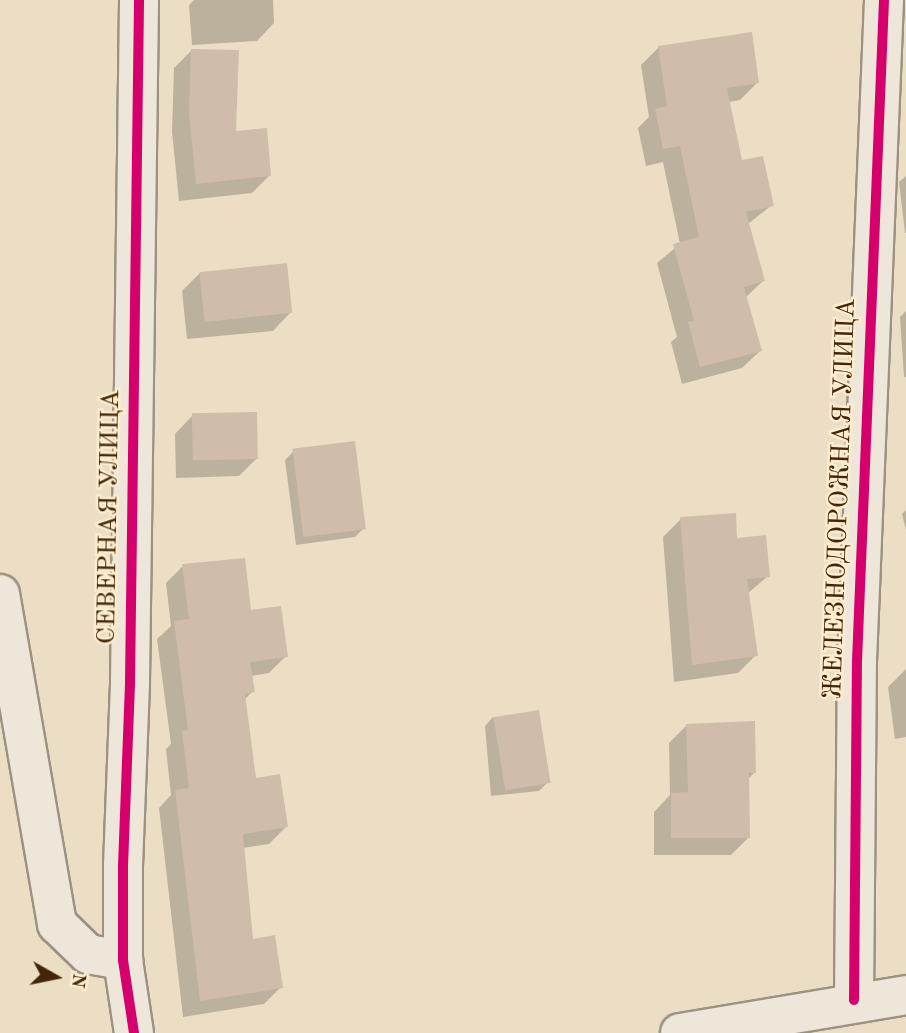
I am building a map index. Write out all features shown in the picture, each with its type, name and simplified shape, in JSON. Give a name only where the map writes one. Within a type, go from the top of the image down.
[{"type":"street","name":"СЕВЕРНАЯ УЛИЦА","points":[[134,1033],[123,960],[139,0]]},
{"type":"street","name":"ЖЕЛЕЗНОДОРОЖНАЯ УЛИЦА","points":[[854,1000],[857,661],[884,0]]},
{"type":"street","points":[[0,594],[57,924],[88,954],[123,960]]},
{"type":"street","points":[[680,1033],[854,1000],[906,995]]},
{"type":"building","points":[[752,32],[759,83],[727,88],[742,160],[763,156],[774,206],[746,212],[765,281],[744,287],[762,351],[700,367],[688,322],[694,321],[673,244],[699,237],[680,146],[663,149],[655,109],[667,106],[658,46]]},
{"type":"building","points":[[191,49],[239,50],[236,131],[267,128],[271,176],[196,184],[189,113]]},
{"type":"building","points":[[287,263],[292,313],[205,322],[199,272]]},
{"type":"building","points":[[257,412],[258,459],[193,460],[192,413]]},
{"type":"building","points":[[355,441],[366,529],[303,537],[292,449]]},
{"type":"building","points":[[736,513],[737,538],[766,535],[770,577],[747,579],[758,656],[692,665],[680,517]]},
{"type":"building","points":[[245,558],[251,610],[281,606],[288,657],[250,662],[255,692],[245,694],[256,778],[280,774],[288,827],[243,834],[253,939],[275,935],[283,988],[200,1001],[175,790],[189,788],[182,731],[188,730],[174,621],[189,619],[182,564]]},
{"type":"building","points":[[539,710],[551,783],[505,790],[494,717]]},
{"type":"building","points":[[755,721],[756,773],[749,773],[750,838],[671,838],[671,793],[688,792],[686,724]]},
{"type":"cycle path","points":[[134,1033],[123,960],[123,866],[130,681],[139,0]]},
{"type":"cycle path","points":[[854,1000],[857,661],[884,0]]}]
